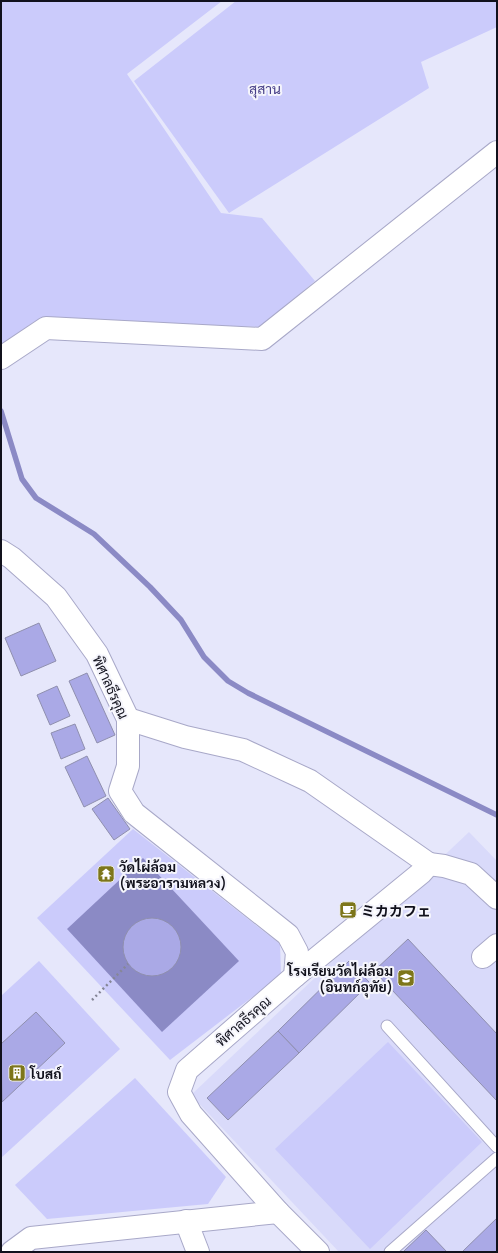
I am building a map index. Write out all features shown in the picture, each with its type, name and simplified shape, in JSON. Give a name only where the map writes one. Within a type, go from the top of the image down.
[{"type":"street","points":[[1,358],[46,328],[262,339],[497,152]]},
{"type":"street","name":"พิศาลธีรคุณ","points":[[1,551],[12,558],[56,597],[97,654],[128,718],[128,766],[120,792],[134,813],[288,935],[297,952],[295,976],[187,1070],[179,1092],[191,1114],[278,1212],[318,1252]]},
{"type":"street","points":[[128,718],[185,737],[243,750],[310,781],[429,864],[444,866],[471,874],[497,898]]},
{"type":"street","points":[[295,976],[421,873],[429,864]]},
{"type":"street","points":[[12,1252],[31,1238],[278,1212]]},
{"type":"street","points":[[186,1221],[198,1252]]},
{"type":"lane","points":[[387,1026],[497,1147]]},
{"type":"lane","points":[[390,1252],[497,1158]]},
{"type":"path","points":[[92,1000],[128,964]]},
{"type":"shaded area","name":"โรงเรียนวัดไผ่ล้อม (อินทก์อุทัย)","points":[[469,832],[497,861],[497,1252],[339,1252],[191,1095]]},
{"type":"shaded area","points":[[143,858],[239,961],[162,1032],[67,929]]},
{"type":"green space","points":[[1,1],[222,1],[127,74],[221,213],[262,218],[315,281],[261,327],[35,321],[1,345]]},
{"type":"green space","name":"สุสาน","points":[[236,1],[497,1],[497,27],[421,62],[429,88],[229,213],[134,81]]},
{"type":"green space","points":[[133,829],[280,944],[281,975],[170,1060],[37,918]]},
{"type":"green space","points":[[39,961],[120,1049],[1,1158],[1,996]]},
{"type":"green space","points":[[388,1042],[482,1142],[370,1249],[275,1149]]},
{"type":"green space","points":[[135,1078],[226,1177],[208,1204],[47,1219],[15,1185]]},
{"type":"building","points":[[39,623],[56,661],[21,676],[5,638]]},
{"type":"building","points":[[87,673],[115,735],[97,743],[69,681]]},
{"type":"building","points":[[57,686],[70,716],[50,725],[37,695]]},
{"type":"building","points":[[75,724],[85,749],[61,759],[51,733]]},
{"type":"building","points":[[87,756],[106,796],[84,807],[65,767]]},
{"type":"building","points":[[108,798],[130,829],[114,840],[92,809]]},
{"type":"building","points":[[146,918],[158,918],[173,926],[181,941],[181,953],[173,968],[158,976],[146,976],[131,968],[123,953],[123,941],[131,926]]},
{"type":"building","points":[[408,939],[497,1034],[497,1101],[374,971]]},
{"type":"building","points":[[349,961],[370,983],[299,1053],[278,1031]]},
{"type":"building","name":"โบสถ์","points":[[36,1012],[65,1043],[2,1102],[1,1044]]},
{"type":"building","points":[[278,1031],[299,1053],[228,1120],[207,1098]]},
{"type":"building","points":[[497,1218],[497,1252],[462,1252]]},
{"type":"building","points":[[426,1230],[447,1252],[403,1252]]},
{"type":"waterway","points":[[1,411],[22,479],[36,498],[94,534],[150,587],[181,620],[204,657],[228,681],[248,693],[497,815]]},
{"type":"place","name":"วัดไผ่ล้อม (พระอารามหลวง)","points":[[106,874]]},
{"type":"place","name":"ミカカフェ","points":[[348,910]]},
{"type":"place","name":"โรงเรียนวัดไผ่ล้อม (อินทก์อุทัย)","points":[[406,978]]},
{"type":"place","name":"โบสถ์","points":[[17,1073]]}]
